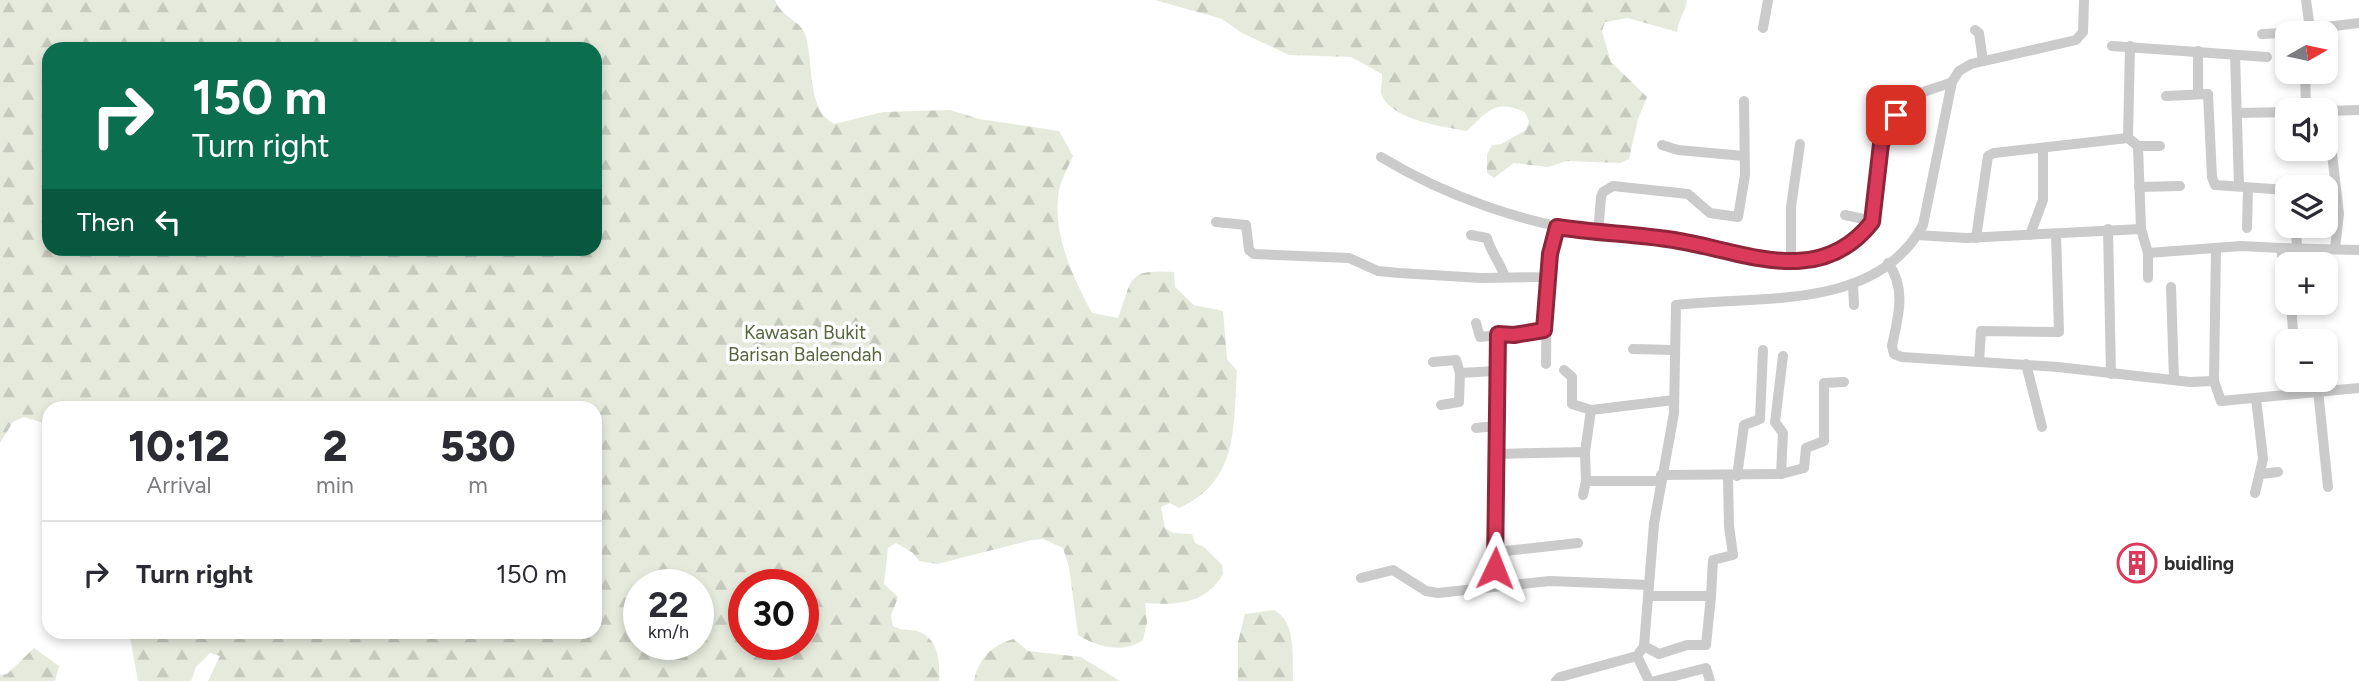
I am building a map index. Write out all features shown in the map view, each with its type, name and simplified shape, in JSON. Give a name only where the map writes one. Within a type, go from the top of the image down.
[{"type":"street","points":[[1763,28],[1768,0]]},
{"type":"street","points":[[1556,681],[1560,677],[1637,656],[1644,646],[1660,478],[1670,440],[1675,400],[1676,304],[1821,293],[1853,285],[1888,263],[1917,235],[1926,209],[1952,82],[1960,70],[1983,61],[2076,40],[2083,32],[2084,0]]},
{"type":"street","points":[[2306,0],[2306,21]]},
{"type":"street","points":[[2338,26],[2359,23]]},
{"type":"street","points":[[1975,30],[1979,33],[1983,61]]},
{"type":"street","points":[[2262,34],[2275,33]]},
{"type":"street","points":[[2112,46],[2267,57]]},
{"type":"street","points":[[2128,138],[2130,46]]},
{"type":"street","points":[[2198,51],[2198,93]]},
{"type":"street","points":[[2235,55],[2247,228]]},
{"type":"street","points":[[1381,157],[1409,174],[1538,223],[1598,234],[1670,239],[1791,263],[1814,260],[1841,248],[1872,222],[1881,144],[1903,102],[1952,82]]},
{"type":"street","points":[[2166,96],[2207,93],[2213,184],[2275,189]]},
{"type":"street","points":[[1598,234],[1601,197],[1603,192],[1613,186],[1688,194],[1703,210],[1737,217],[1744,187],[1744,101]]},
{"type":"street","points":[[2338,111],[2359,110]]},
{"type":"street","points":[[2237,113],[2275,112]]},
{"type":"street","points":[[1976,238],[1988,156],[2001,151],[2128,138],[2138,146],[2160,146]]},
{"type":"street","points":[[1791,263],[1791,207],[1800,144]]},
{"type":"street","points":[[1661,145],[1744,156]]},
{"type":"street","points":[[2138,146],[2141,229],[2148,253],[2148,278]]},
{"type":"street","points":[[2030,234],[2043,200],[2043,148]]},
{"type":"street","points":[[2332,161],[2339,214],[2336,248]]},
{"type":"street","points":[[2139,187],[2180,186]]},
{"type":"street","points":[[1845,215],[1872,222]]},
{"type":"street","points":[[1216,222],[1246,225],[1249,250],[1254,254],[1349,258],[1378,271],[1399,273],[1547,278]]},
{"type":"street","points":[[1546,364],[1544,330],[1547,278],[1557,227]]},
{"type":"street","points":[[2108,229],[2111,374]]},
{"type":"street","points":[[1917,235],[1976,238],[2141,229]]},
{"type":"street","points":[[1979,362],[1981,331],[2059,332],[2056,234]]},
{"type":"street","points":[[1471,235],[1487,238],[1490,254],[1500,264],[1505,277]]},
{"type":"street","points":[[2297,238],[2297,247]]},
{"type":"street","points":[[2148,253],[2216,248],[2297,247],[2359,250]]},
{"type":"street","points":[[2216,248],[2214,381],[2221,401],[2302,392]]},
{"type":"street","points":[[2281,248],[2282,252]]},
{"type":"street","points":[[1888,263],[1899,283],[1900,293],[1892,346],[1894,354],[1918,360],[2026,364],[2174,380],[2214,381]]},
{"type":"street","points":[[1853,285],[1854,305]]},
{"type":"street","points":[[2171,287],[2174,380]]},
{"type":"street","points":[[1476,323],[1480,337],[1544,330]]},
{"type":"street","points":[[1494,585],[1498,334]]},
{"type":"street","points":[[1633,349],[1674,350]]},
{"type":"street","points":[[1710,681],[1706,668],[1706,645],[1713,560],[1733,555],[1728,526],[1733,477],[1744,425],[1760,419],[1763,350]]},
{"type":"street","points":[[1781,474],[1783,433],[1775,422],[1783,356]]},
{"type":"street","points":[[1433,362],[1456,360],[1461,373],[1459,402],[1441,405]]},
{"type":"street","points":[[2026,364],[2042,427]]},
{"type":"street","points":[[1564,370],[1572,377],[1572,404],[1591,410],[1675,400]]},
{"type":"street","points":[[1461,373],[1496,371]]},
{"type":"street","points":[[1587,481],[1733,477],[1781,474],[1804,468],[1806,448],[1824,441],[1824,383],[1844,382]]},
{"type":"street","points":[[2338,389],[2359,388]]},
{"type":"street","points":[[2318,392],[2328,487]]},
{"type":"street","points":[[2255,493],[2261,474],[2262,441],[2256,398]]},
{"type":"street","points":[[1583,495],[1587,481],[1585,452],[1591,410]]},
{"type":"street","points":[[1476,428],[1495,426]]},
{"type":"street","points":[[1496,454],[1585,452]]},
{"type":"street","points":[[2261,474],[2278,472]]},
{"type":"street","points":[[1496,552],[1578,543]]},
{"type":"street","points":[[1361,578],[1393,570],[1426,591],[1438,593],[1550,581],[1711,596]]},
{"type":"street","points":[[1644,646],[1659,654],[1687,645],[1706,645]]},
{"type":"street","points":[[1637,656],[1649,681]]},
{"type":"street","points":[[1655,681],[1706,668]]},
{"type":"street","points":[[1592,669],[1598,681]]},
{"type":"green space","name":"Kawasan Bukit Barisan Baleendah","points":[[0,0],[775,0],[782,11],[800,26],[806,37],[815,97],[825,117],[834,124],[883,112],[950,110],[979,119],[1059,131],[1073,156],[1059,192],[1059,228],[1072,272],[1092,313],[1118,318],[1134,279],[1147,272],[1174,272],[1175,287],[1194,305],[1223,311],[1227,359],[1237,371],[1233,432],[1223,468],[1199,497],[1179,508],[1170,503],[1161,507],[1165,528],[1173,533],[1192,534],[1195,543],[1204,547],[1222,565],[1223,574],[1216,584],[1208,592],[1189,601],[1145,603],[1147,622],[1143,640],[1127,647],[1110,647],[1093,643],[1078,635],[1069,567],[1063,548],[1043,539],[1032,540],[937,564],[919,561],[913,553],[896,543],[888,548],[884,584],[898,597],[891,616],[893,626],[920,632],[931,640],[938,660],[939,681],[208,681],[220,656],[210,653],[196,667],[191,681],[138,681],[130,639],[602,639],[602,401],[42,401],[42,423],[24,417],[13,422],[0,443]]},
{"type":"green space","points":[[1155,0],[1687,0],[1677,32],[1628,18],[1605,22],[1602,31],[1611,62],[1647,97],[1638,119],[1629,159],[1620,163],[1567,161],[1548,167],[1514,163],[1494,178],[1487,173],[1487,154],[1492,145],[1501,144],[1526,130],[1529,121],[1525,112],[1499,107],[1487,112],[1467,131],[1420,121],[1388,104],[1381,94],[1382,74],[1351,57],[1289,55],[1242,33],[1222,19]]},
{"type":"green space","points":[[1274,610],[1287,623],[1290,632],[1293,681],[1238,681],[1238,642],[1245,614]]},
{"type":"green space","points":[[1014,639],[1028,651],[1081,657],[1120,681],[974,681],[987,654],[1006,641]]},
{"type":"green space","points":[[34,648],[59,666],[55,681],[0,681],[0,675],[7,674]]},
{"type":"place","name":"buidling","points":[[2137,563]]},
{"type":"route","points":[[1495,568],[1498,334],[1514,335],[1519,332],[1544,330],[1550,254],[1557,227],[1602,235],[1670,239],[1791,263],[1814,260],[1841,248],[1866,230],[1872,222],[1876,210],[1881,144],[1896,115]]}]
